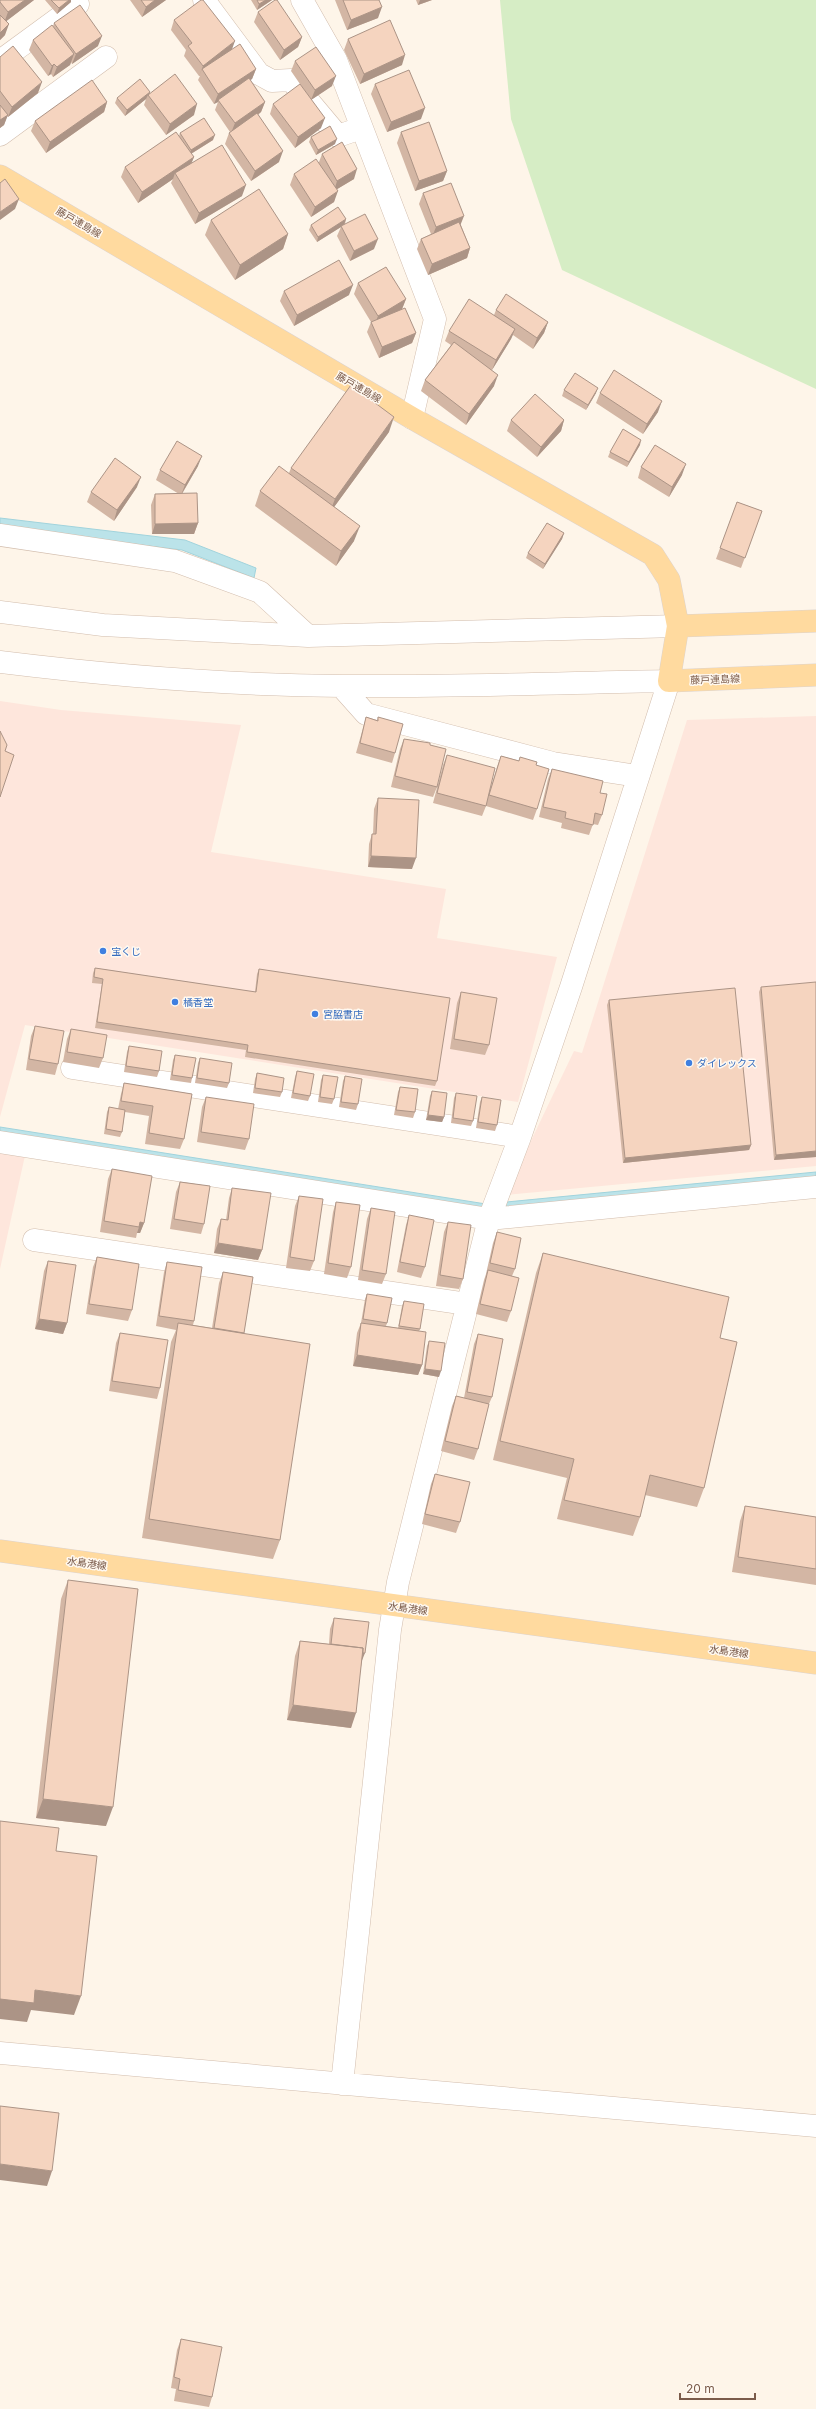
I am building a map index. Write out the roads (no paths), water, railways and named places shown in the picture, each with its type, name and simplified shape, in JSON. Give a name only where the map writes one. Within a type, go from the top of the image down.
[{"type":"main road","name":"藤戸連島線","points":[[0,176],[412,418],[653,554],[669,580],[678,626],[669,681],[816,675]]},
{"type":"main road","points":[[678,626],[816,621]]},
{"type":"main road","name":"水島港線","points":[[0,1551],[816,1663]]},
{"type":"street","points":[[0,61],[78,4],[75,0]]},
{"type":"street","points":[[204,0],[260,74],[272,81],[290,80],[338,136],[361,128]]},
{"type":"street","points":[[302,0],[336,60],[435,319],[412,418]]},
{"type":"street","points":[[0,135],[106,57]]},
{"type":"street","points":[[0,535],[175,561],[260,592],[308,636]]},
{"type":"street","points":[[0,612],[103,625],[308,636],[678,626]]},
{"type":"street","points":[[0,662],[65,670],[187,680],[341,686],[669,681],[637,776],[583,951],[520,1137],[492,1212],[467,1304],[394,1606],[342,2084]]},
{"type":"street","points":[[341,686],[366,714],[554,763],[637,776]]},
{"type":"street","points":[[72,1068],[520,1137]]},
{"type":"street","points":[[0,1142],[492,1212],[816,1186]]},
{"type":"street","points":[[34,1240],[467,1304]]},
{"type":"street","points":[[0,2053],[816,2126]]},
{"type":"water","points":[[0,518],[185,540],[256,568],[254,578],[182,550],[0,528]]},
{"type":"water","points":[[0,1127],[486,1204],[816,1172],[816,1182],[486,1213],[0,1134]]},
{"type":"place","name":"宝くじ","points":[[103,951]]},
{"type":"place","name":"橘香堂","points":[[175,1002]]},
{"type":"place","name":"宮脇書店","points":[[315,1014]]},
{"type":"place","name":"ダイレックス","points":[[689,1063]]}]
